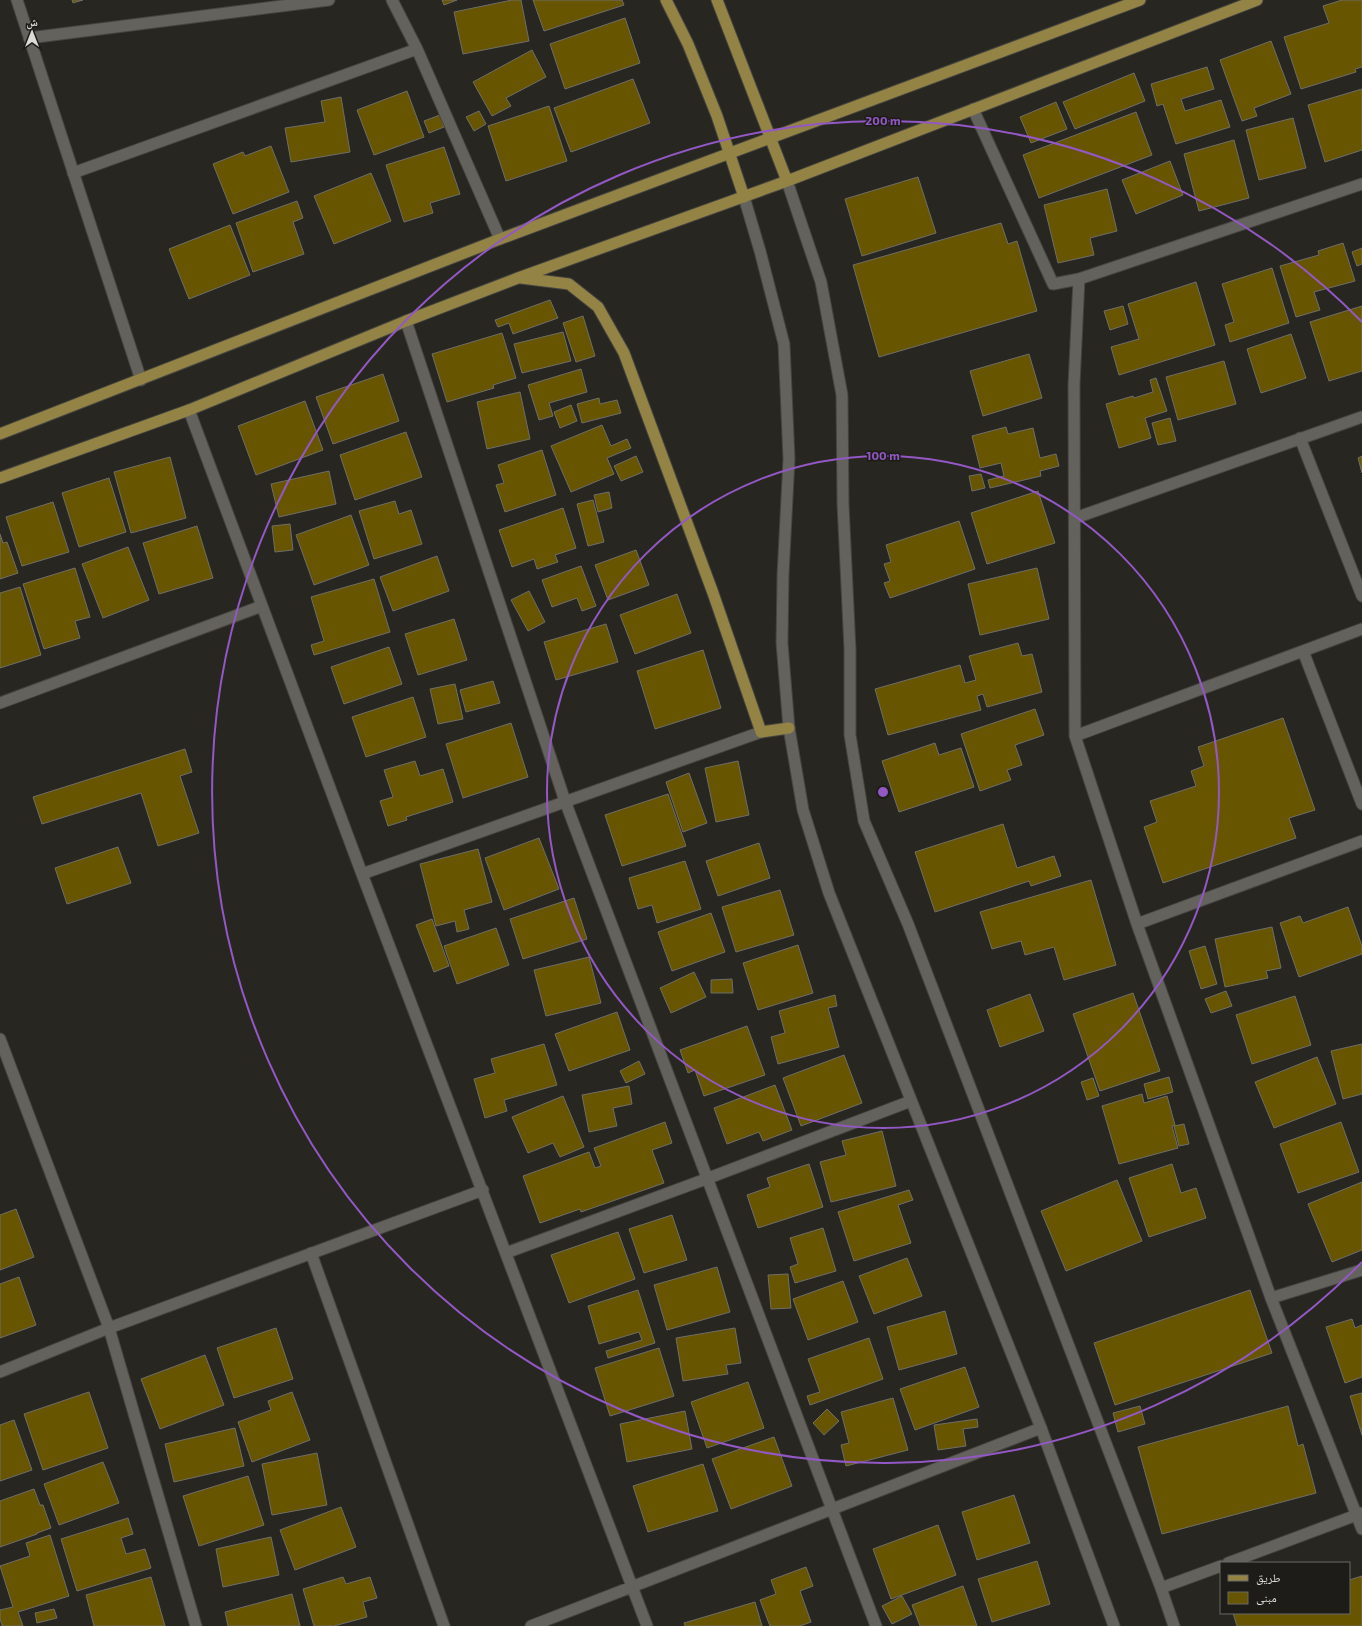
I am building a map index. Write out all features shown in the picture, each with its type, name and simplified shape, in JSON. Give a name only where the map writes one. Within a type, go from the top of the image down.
[{"type":"main road","points":[[666,0],[688,44],[717,116],[744,197]]},
{"type":"main road","points":[[717,0],[787,181]]},
{"type":"main road","points":[[0,434],[500,239],[1140,0]]},
{"type":"main road","points":[[0,478],[189,410],[406,321],[518,278],[787,181],[1257,0]]},
{"type":"main road","points":[[518,278],[568,284],[598,307],[624,353],[713,592],[761,732],[789,728]]},
{"type":"street","points":[[17,0],[141,380]]},
{"type":"street","points":[[30,38],[329,0]]},
{"type":"street","points":[[392,0],[417,49],[500,239]]},
{"type":"street","points":[[73,173],[417,49]]},
{"type":"street","points":[[973,109],[1053,284],[1079,279],[1362,184]]},
{"type":"street","points":[[787,181],[821,282],[842,395],[843,504],[850,649],[850,735],[864,821],[908,924],[1161,1588],[1174,1626]]},
{"type":"street","points":[[744,197],[760,251],[784,344],[789,459],[783,575],[782,644],[789,728],[803,810],[829,893],[1041,1428],[1114,1626]]},
{"type":"street","points":[[1079,279],[1074,385],[1075,736],[1137,924],[1271,1298],[1359,1514],[1362,1529]]},
{"type":"street","points":[[406,321],[564,802],[876,1626]]},
{"type":"street","points":[[189,410],[362,874],[647,1626]]},
{"type":"street","points":[[1075,518],[1362,417]]},
{"type":"street","points":[[1300,438],[1362,596]]},
{"type":"street","points":[[0,703],[262,606]]},
{"type":"street","points":[[1075,736],[1362,630]]},
{"type":"street","points":[[1303,651],[1362,804]]},
{"type":"street","points":[[362,874],[761,732]]},
{"type":"street","points":[[1137,924],[1362,841]]},
{"type":"street","points":[[0,1039],[109,1328],[196,1626]]},
{"type":"street","points":[[506,1252],[706,1179],[911,1101]]},
{"type":"street","points":[[0,1372],[109,1328],[483,1190]]},
{"type":"street","points":[[311,1253],[444,1626]]},
{"type":"street","points":[[1271,1298],[1362,1270]]},
{"type":"street","points":[[531,1626],[1041,1428]]},
{"type":"street","points":[[1231,1562],[1359,1514]]},
{"type":"street","points":[[1161,1588],[1220,1566]]},
{"type":"building","points":[[72,0],[83,0],[73,3]]},
{"type":"building","points":[[442,0],[457,0],[444,5]]},
{"type":"building","points":[[512,0],[521,0],[529,41],[463,54],[454,12]]},
{"type":"building","points":[[533,0],[622,0],[624,5],[544,31]]},
{"type":"building","points":[[1342,0],[1362,0],[1362,67],[1355,69],[1356,72],[1301,89],[1284,37],[1329,23],[1323,6]]},
{"type":"building","points":[[625,18],[640,63],[565,89],[550,44]]},
{"type":"building","points":[[1271,41],[1291,94],[1254,108],[1257,116],[1242,121],[1220,60]]},
{"type":"building","points":[[532,50],[546,77],[506,98],[511,106],[492,116],[473,82]]},
{"type":"building","points":[[1207,67],[1214,89],[1181,99],[1185,111],[1221,100],[1230,127],[1176,144],[1163,104],[1157,106],[1151,84]]},
{"type":"building","points":[[1134,73],[1145,101],[1075,129],[1063,102]]},
{"type":"building","points":[[633,79],[650,123],[571,152],[554,108]]},
{"type":"building","points":[[1362,89],[1362,150],[1325,162],[1308,105]]},
{"type":"building","points":[[407,91],[424,137],[374,155],[357,110]]},
{"type":"building","points":[[341,97],[350,152],[291,162],[285,128],[325,122],[321,101]]},
{"type":"building","points":[[1056,102],[1067,129],[1031,143],[1020,117]]},
{"type":"building","points":[[549,106],[567,161],[506,181],[488,126]]},
{"type":"building","points":[[479,111],[486,124],[474,131],[466,117]]},
{"type":"building","points":[[1136,112],[1152,155],[1039,198],[1023,155]]},
{"type":"building","points":[[440,115],[444,127],[429,133],[424,121]]},
{"type":"building","points":[[1293,118],[1306,168],[1259,180],[1246,130]]},
{"type":"building","points":[[1234,140],[1249,198],[1199,211],[1184,154]]},
{"type":"building","points":[[271,146],[289,192],[233,214],[213,164],[243,152],[245,156]]},
{"type":"building","points":[[444,147],[460,194],[430,203],[433,213],[404,222],[386,165]]},
{"type":"building","points":[[1170,161],[1183,195],[1136,214],[1122,180]]},
{"type":"building","points":[[371,173],[391,221],[334,244],[314,196]]},
{"type":"building","points":[[918,177],[936,233],[862,256],[845,199]]},
{"type":"building","points":[[1107,189],[1117,231],[1090,238],[1094,255],[1058,263],[1044,205]]},
{"type":"building","points":[[297,201],[303,218],[293,222],[304,254],[253,272],[236,223]]},
{"type":"building","points":[[1001,223],[1008,244],[1017,241],[1037,311],[879,357],[853,265]]},
{"type":"building","points":[[230,225],[250,275],[189,299],[169,249]]},
{"type":"building","points":[[1343,243],[1355,281],[1314,292],[1320,310],[1296,317],[1280,266],[1319,255],[1318,251]]},
{"type":"building","points":[[1362,248],[1362,264],[1357,266],[1352,252]]},
{"type":"building","points":[[1272,268],[1289,323],[1230,342],[1225,325],[1234,322],[1222,284]]},
{"type":"building","points":[[1196,282],[1215,345],[1119,375],[1111,347],[1139,339],[1128,304]]},
{"type":"building","points":[[550,300],[558,318],[513,334],[509,323],[498,327],[495,320]]},
{"type":"building","points":[[1123,306],[1128,324],[1110,330],[1104,311]]},
{"type":"building","points":[[1362,306],[1362,371],[1329,381],[1310,322]]},
{"type":"building","points":[[583,316],[595,356],[576,362],[563,323]]},
{"type":"building","points":[[563,332],[571,361],[522,373],[514,344]]},
{"type":"building","points":[[502,333],[516,378],[493,385],[494,388],[447,402],[432,354]]},
{"type":"building","points":[[1291,334],[1306,378],[1261,393],[1247,349]]},
{"type":"building","points":[[1029,354],[1042,398],[983,416],[970,371]]},
{"type":"building","points":[[1224,361],[1236,404],[1178,420],[1166,377]]},
{"type":"building","points":[[581,369],[587,392],[549,403],[553,416],[539,420],[528,385]]},
{"type":"building","points":[[383,374],[399,421],[333,444],[316,397]]},
{"type":"building","points":[[1156,378],[1167,411],[1145,418],[1151,438],[1119,448],[1106,404],[1153,392],[1150,380]]},
{"type":"building","points":[[520,392],[530,439],[487,449],[477,402]]},
{"type":"building","points":[[599,398],[600,404],[617,400],[621,413],[582,423],[577,404]]},
{"type":"building","points":[[305,401],[323,450],[256,475],[238,426]]},
{"type":"building","points":[[571,405],[577,421],[560,428],[554,412]]},
{"type":"building","points":[[1170,418],[1176,441],[1158,445],[1152,423]]},
{"type":"building","points":[[602,425],[611,446],[627,439],[631,448],[607,458],[614,474],[571,492],[551,446]]},
{"type":"building","points":[[1006,427],[1008,434],[1033,428],[1040,458],[1056,454],[1059,466],[1040,471],[1041,476],[990,488],[988,480],[1004,476],[1001,463],[980,468],[972,436]]},
{"type":"building","points":[[406,432],[422,477],[355,500],[340,455]]},
{"type":"building","points":[[542,450],[556,495],[505,512],[496,485],[504,483],[498,465]]},
{"type":"building","points":[[636,456],[643,472],[621,481],[614,466]]},
{"type":"building","points":[[1362,456],[1362,473],[1358,458]]},
{"type":"building","points":[[170,457],[186,518],[131,533],[114,472]]},
{"type":"building","points":[[329,471],[336,504],[279,517],[271,484]]},
{"type":"building","points":[[981,474],[985,488],[972,491],[969,476]]},
{"type":"building","points":[[109,478],[126,532],[79,547],[62,493]]},
{"type":"building","points":[[1038,491],[1055,543],[987,564],[971,513]]},
{"type":"building","points":[[609,492],[612,508],[598,512],[594,495]]},
{"type":"building","points":[[593,500],[604,542],[588,546],[577,504]]},
{"type":"building","points":[[395,501],[399,514],[411,510],[422,544],[374,559],[359,511]]},
{"type":"building","points":[[53,502],[69,552],[22,566],[6,517]]},
{"type":"building","points":[[563,508],[576,548],[555,555],[558,562],[537,569],[534,559],[512,567],[499,530]]},
{"type":"building","points":[[351,515],[369,565],[314,585],[296,535]]},
{"type":"building","points":[[959,521],[975,569],[890,598],[884,583],[890,581],[884,564],[891,562],[886,545]]},
{"type":"building","points":[[290,524],[293,550],[275,552],[272,526]]},
{"type":"building","points":[[197,526],[213,578],[159,594],[143,543]]},
{"type":"building","points":[[0,534],[3,543],[7,542],[18,573],[0,579]]},
{"type":"building","points":[[128,547],[149,600],[103,618],[82,564]]},
{"type":"building","points":[[636,550],[649,585],[608,600],[595,565]]},
{"type":"building","points":[[437,556],[449,591],[393,611],[380,577]]},
{"type":"building","points":[[581,566],[596,606],[582,611],[577,598],[552,607],[542,580]]},
{"type":"building","points":[[75,568],[90,617],[75,621],[80,638],[44,649],[23,584]]},
{"type":"building","points":[[1037,568],[1049,619],[980,635],[968,584]]},
{"type":"building","points":[[374,579],[390,632],[314,655],[311,645],[324,641],[311,597]]},
{"type":"building","points":[[20,587],[41,655],[0,668],[0,593]]},
{"type":"building","points":[[529,591],[545,622],[528,631],[511,600]]},
{"type":"building","points":[[677,594],[691,633],[635,654],[620,615]]},
{"type":"building","points":[[454,619],[467,660],[418,675],[405,634]]},
{"type":"building","points":[[606,624],[618,662],[556,680],[544,642]]},
{"type":"building","points":[[1018,643],[1022,656],[1032,654],[1042,692],[987,707],[983,694],[977,696],[981,710],[888,735],[875,689],[960,665],[965,683],[976,680],[969,656]]},
{"type":"building","points":[[389,647],[402,684],[344,704],[331,667]]},
{"type":"building","points":[[703,650],[721,708],[655,729],[637,671]]},
{"type":"building","points":[[493,681],[500,703],[466,712],[460,690]]},
{"type":"building","points":[[455,684],[463,719],[438,724],[430,689]]},
{"type":"building","points":[[413,697],[426,737],[366,757],[352,717]]},
{"type":"building","points":[[1035,709],[1044,735],[1015,745],[1022,765],[1007,770],[1011,780],[980,791],[961,734]]},
{"type":"building","points":[[1283,718],[1315,810],[1289,818],[1296,838],[1163,883],[1144,827],[1157,822],[1150,801],[1196,786],[1191,771],[1204,766],[1198,747]]},
{"type":"building","points":[[511,723],[528,777],[463,798],[446,744]]},
{"type":"building","points":[[935,743],[939,755],[961,748],[974,787],[899,812],[882,761]]},
{"type":"building","points":[[185,749],[192,772],[180,776],[199,833],[158,846],[141,793],[42,824],[33,797]]},
{"type":"building","points":[[415,761],[420,776],[443,769],[453,802],[406,817],[407,820],[388,826],[380,801],[393,797],[384,770]]},
{"type":"building","points":[[738,761],[749,815],[716,822],[705,768]]},
{"type":"building","points":[[689,773],[707,823],[683,832],[666,782]]},
{"type":"building","points":[[668,794],[686,846],[622,866],[605,815]]},
{"type":"building","points":[[1003,824],[1017,868],[1054,856],[1061,876],[1031,886],[1029,881],[935,912],[915,852]]},
{"type":"building","points":[[539,838],[559,889],[504,910],[485,858]]},
{"type":"building","points":[[759,843],[770,878],[718,896],[706,861]]},
{"type":"building","points":[[118,847],[131,883],[67,904],[55,868]]},
{"type":"building","points":[[478,849],[492,902],[464,910],[469,929],[457,932],[455,921],[436,926],[420,864]]},
{"type":"building","points":[[685,861],[701,909],[657,923],[652,905],[638,909],[629,878]]},
{"type":"building","points":[[1091,880],[1116,965],[1064,980],[1054,947],[1025,955],[1021,941],[992,949],[980,912]]},
{"type":"building","points":[[780,890],[794,935],[736,952],[722,907]]},
{"type":"building","points":[[574,898],[587,939],[523,959],[510,919]]},
{"type":"building","points":[[1348,907],[1362,946],[1362,954],[1299,977],[1280,923],[1300,916],[1303,923]]},
{"type":"building","points":[[711,913],[725,952],[672,971],[658,932]]},
{"type":"building","points":[[432,919],[449,966],[434,972],[416,925]]},
{"type":"building","points":[[1272,927],[1281,968],[1266,971],[1268,978],[1225,987],[1215,939]]},
{"type":"building","points":[[496,928],[509,965],[457,984],[444,946]]},
{"type":"building","points":[[798,945],[813,993],[758,1010],[743,963]]},
{"type":"building","points":[[1205,946],[1217,984],[1201,989],[1189,951]]},
{"type":"building","points":[[589,957],[601,1003],[546,1016],[534,970]]},
{"type":"building","points":[[694,972],[706,997],[671,1013],[660,988]]},
{"type":"building","points":[[732,979],[733,993],[711,993],[711,980]]},
{"type":"building","points":[[1226,991],[1232,1006],[1211,1013],[1205,999]]},
{"type":"building","points":[[1133,993],[1160,1071],[1100,1091],[1073,1014]]},
{"type":"building","points":[[1030,994],[1044,1031],[1000,1047],[987,1010]]},
{"type":"building","points":[[835,995],[837,1006],[828,1008],[839,1047],[778,1064],[771,1037],[785,1033],[779,1011]]},
{"type":"building","points":[[1295,996],[1311,1045],[1252,1064],[1236,1015]]},
{"type":"building","points":[[617,1012],[630,1050],[569,1071],[555,1034]]},
{"type":"building","points":[[747,1026],[765,1075],[704,1096],[695,1070],[688,1073],[680,1050]]},
{"type":"building","points":[[544,1044],[557,1085],[504,1100],[507,1111],[485,1118],[474,1079],[495,1073],[491,1059]]},
{"type":"building","points":[[1362,1044],[1362,1094],[1343,1099],[1331,1051]]},
{"type":"building","points":[[844,1055],[862,1103],[801,1126],[783,1078]]},
{"type":"building","points":[[1317,1057],[1336,1104],[1274,1128],[1255,1082]]},
{"type":"building","points":[[639,1061],[645,1074],[626,1083],[620,1071]]},
{"type":"building","points":[[1169,1077],[1173,1092],[1148,1099],[1144,1084]]},
{"type":"building","points":[[1093,1078],[1099,1096],[1087,1100],[1081,1082]]},
{"type":"building","points":[[775,1085],[792,1130],[763,1141],[759,1132],[727,1144],[714,1108]]},
{"type":"building","points":[[629,1086],[632,1104],[613,1108],[617,1126],[589,1132],[582,1095]]},
{"type":"building","points":[[1142,1094],[1144,1103],[1167,1096],[1175,1125],[1172,1126],[1178,1148],[1119,1164],[1102,1106]]},
{"type":"building","points":[[563,1096],[584,1147],[560,1157],[553,1143],[528,1153],[512,1117]]},
{"type":"building","points":[[665,1122],[672,1143],[652,1150],[664,1183],[581,1212],[580,1209],[540,1223],[523,1176],[589,1152],[595,1168],[601,1166],[594,1148]]},
{"type":"building","points":[[1341,1122],[1359,1172],[1298,1193],[1280,1144]]},
{"type":"building","points":[[1184,1124],[1189,1144],[1179,1146],[1174,1126]]},
{"type":"building","points":[[882,1131],[896,1186],[831,1202],[820,1162],[846,1155],[842,1141]]},
{"type":"building","points":[[809,1164],[823,1207],[758,1228],[747,1195],[770,1187],[767,1178]]},
{"type":"building","points":[[1172,1164],[1181,1193],[1196,1188],[1206,1218],[1149,1237],[1129,1178]]},
{"type":"building","points":[[1117,1180],[1142,1241],[1066,1271],[1041,1211]]},
{"type":"building","points":[[1362,1182],[1362,1250],[1332,1262],[1308,1204]]},
{"type":"building","points":[[909,1190],[913,1200],[898,1205],[911,1243],[854,1261],[838,1212]]},
{"type":"building","points":[[16,1209],[34,1257],[0,1270],[0,1215]]},
{"type":"building","points":[[672,1215],[687,1260],[644,1273],[629,1229]]},
{"type":"building","points":[[823,1228],[836,1271],[795,1283],[790,1267],[798,1264],[790,1238]]},
{"type":"building","points":[[618,1232],[635,1279],[569,1303],[551,1255]]},
{"type":"building","points":[[907,1258],[922,1296],[874,1314],[859,1276]]},
{"type":"building","points":[[717,1267],[730,1312],[667,1330],[654,1285]]},
{"type":"building","points":[[788,1274],[791,1308],[771,1309],[768,1275]]},
{"type":"building","points":[[19,1277],[36,1325],[0,1338],[0,1284]]},
{"type":"building","points":[[843,1281],[858,1322],[808,1340],[793,1299]]},
{"type":"building","points":[[638,1290],[655,1343],[608,1358],[606,1351],[642,1340],[639,1332],[599,1344],[588,1306]]},
{"type":"building","points":[[1250,1290],[1272,1353],[1115,1405],[1094,1343]]},
{"type":"building","points":[[945,1311],[957,1354],[899,1370],[887,1327]]},
{"type":"building","points":[[1352,1319],[1355,1328],[1362,1325],[1362,1377],[1345,1383],[1326,1327]]},
{"type":"building","points":[[276,1328],[293,1379],[234,1398],[217,1348]]},
{"type":"building","points":[[735,1328],[741,1363],[726,1365],[728,1374],[683,1381],[676,1338]]},
{"type":"building","points":[[869,1338],[883,1379],[810,1405],[807,1396],[820,1392],[808,1359]]},
{"type":"building","points":[[659,1348],[674,1396],[610,1416],[595,1368]]},
{"type":"building","points":[[205,1355],[224,1405],[160,1429],[141,1379]]},
{"type":"building","points":[[965,1367],[979,1407],[915,1430],[900,1389]]},
{"type":"building","points":[[748,1382],[764,1428],[707,1448],[691,1402]]},
{"type":"building","points":[[89,1392],[108,1448],[43,1470],[24,1414]]},
{"type":"building","points":[[292,1392],[310,1440],[252,1462],[238,1422],[271,1410],[268,1401]]},
{"type":"building","points":[[1362,1393],[1362,1435],[1350,1396]]},
{"type":"building","points":[[893,1398],[908,1450],[846,1466],[841,1445],[849,1443],[841,1412]]},
{"type":"building","points":[[1140,1406],[1145,1424],[1118,1432],[1113,1413]]},
{"type":"building","points":[[1288,1406],[1298,1446],[1303,1444],[1316,1493],[1162,1534],[1138,1447]]},
{"type":"building","points":[[827,1409],[839,1421],[824,1435],[813,1423]]},
{"type":"building","points":[[685,1411],[692,1449],[627,1462],[620,1424]]},
{"type":"building","points":[[977,1419],[978,1427],[963,1429],[966,1446],[938,1450],[934,1425]]},
{"type":"building","points":[[14,1420],[32,1470],[0,1481],[0,1425]]},
{"type":"building","points":[[235,1428],[244,1466],[174,1482],[165,1444]]},
{"type":"building","points":[[774,1437],[792,1486],[731,1509],[712,1459]]},
{"type":"building","points":[[317,1453],[327,1505],[272,1515],[262,1464]]},
{"type":"building","points":[[103,1462],[119,1503],[59,1525],[44,1484]]},
{"type":"building","points":[[703,1464],[718,1511],[648,1532],[633,1486]]},
{"type":"building","points":[[248,1476],[264,1525],[199,1546],[183,1496]]},
{"type":"building","points":[[34,1489],[40,1505],[43,1505],[51,1528],[0,1547],[0,1501]]},
{"type":"building","points":[[1014,1495],[1030,1543],[977,1560],[962,1512]]},
{"type":"building","points":[[341,1507],[356,1547],[295,1570],[280,1530]]},
{"type":"building","points":[[128,1518],[133,1534],[121,1538],[126,1554],[145,1549],[151,1568],[77,1591],[61,1539]]},
{"type":"building","points":[[938,1525],[956,1575],[891,1599],[873,1549]]},
{"type":"building","points":[[50,1535],[69,1596],[18,1612],[23,1626],[2,1626],[0,1610],[13,1607],[0,1566],[30,1556],[26,1543]]},
{"type":"building","points":[[271,1537],[279,1575],[223,1587],[216,1549]]},
{"type":"building","points":[[1037,1561],[1050,1604],[992,1622],[978,1579]]},
{"type":"building","points":[[806,1567],[813,1586],[800,1591],[811,1622],[800,1626],[770,1626],[760,1600],[776,1594],[771,1580]]},
{"type":"building","points":[[1362,1576],[1362,1626],[1237,1626],[1233,1614],[1350,1614],[1350,1580]]},
{"type":"building","points":[[151,1577],[165,1626],[94,1626],[86,1595]]},
{"type":"building","points":[[343,1577],[346,1584],[370,1577],[377,1598],[363,1602],[367,1617],[334,1626],[314,1626],[303,1589]]},
{"type":"building","points":[[963,1586],[977,1626],[920,1626],[912,1605]]},
{"type":"building","points":[[292,1594],[300,1626],[228,1626],[225,1612]]},
{"type":"building","points":[[902,1596],[912,1614],[892,1624],[882,1606]]},
{"type":"building","points":[[755,1602],[762,1626],[685,1626],[684,1623]]},
{"type":"building","points":[[54,1609],[57,1618],[37,1623],[35,1613]]}]
